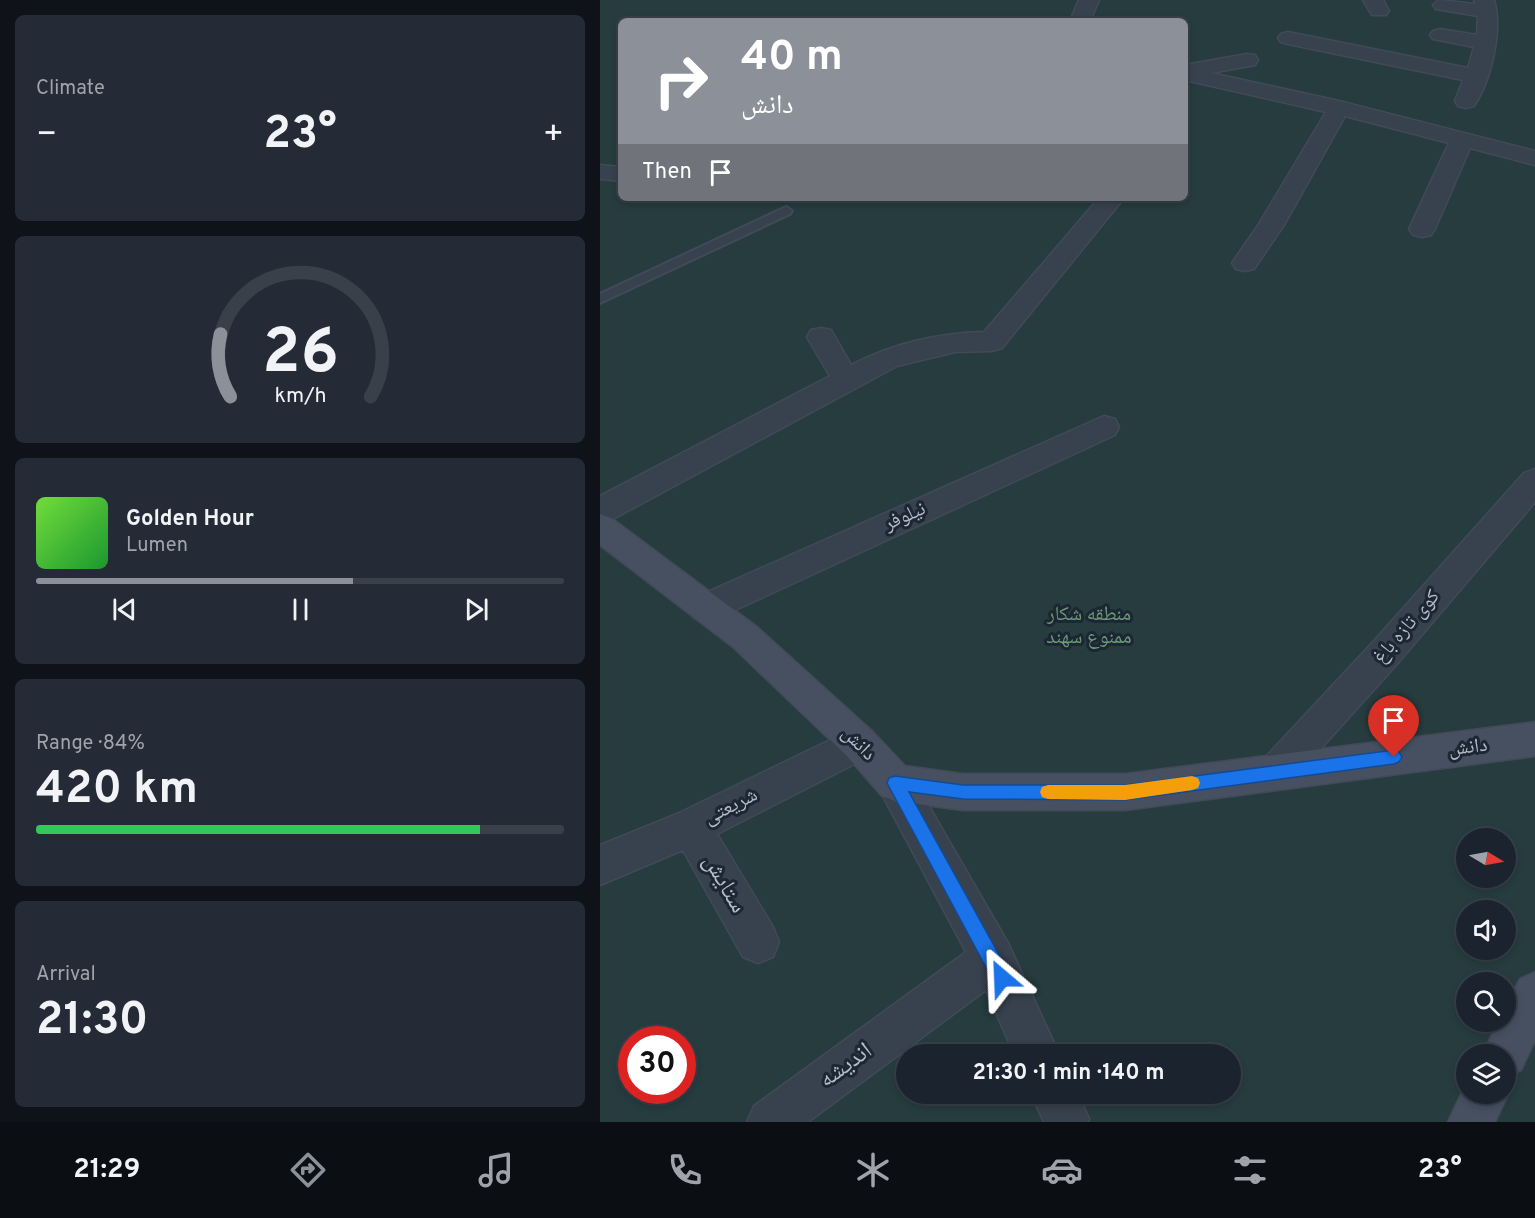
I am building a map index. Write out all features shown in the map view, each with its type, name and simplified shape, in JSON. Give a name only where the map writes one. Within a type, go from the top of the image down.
[{"type":"street","points":[[1081,18],[1089,0]]},
{"type":"street","points":[[1443,5],[1486,6],[1489,20],[1485,43],[1466,101]]},
{"type":"street","points":[[1440,35],[1485,43]]},
{"type":"street","points":[[1288,38],[1475,75]]},
{"type":"street","points":[[1188,72],[1247,60]]},
{"type":"street","points":[[1188,74],[1339,108],[1535,158]]},
{"type":"street","points":[[1245,263],[1271,225],[1339,108]]},
{"type":"street","points":[[1422,229],[1462,140]]},
{"type":"street","points":[[600,172],[618,174]]},
{"type":"street","points":[[600,511],[888,358],[955,342],[992,341],[1110,201]]},
{"type":"street","points":[[821,337],[846,380]]},
{"type":"street","name":"نیلوفر","points":[[706,608],[1104,427]]},
{"type":"street","name":"کوی تازه باغ","points":[[1276,772],[1385,653],[1535,481]]},
{"type":"street","name":"دانش","points":[[600,527],[745,637],[859,743],[895,783],[963,792],[1125,792],[1535,740]]},
{"type":"street","name":"شریعتی","points":[[600,865],[691,827],[859,743]]},
{"type":"street","points":[[895,783],[993,958],[1032,1044]]},
{"type":"street","name":"ستایش","points":[[691,827],[758,942]]},
{"type":"street","name":"اندیشه","points":[[770,1122],[993,958]]},
{"type":"street","points":[[1510,1044],[1535,994]]},
{"type":"street","points":[[1471,1122],[1480,1104]]},
{"type":"lane","points":[[600,299],[786,212]]},
{"type":"green space","name":"منطقه شکار ممنوع سهند","points":[[600,0],[1535,0],[1535,1122],[600,1122]]},
{"type":"slow traffic","points":[[1048,792],[1125,792],[1192,783]]},
{"type":"route","points":[[1002,978],[895,783],[963,792],[1125,792],[1394,757]]}]
